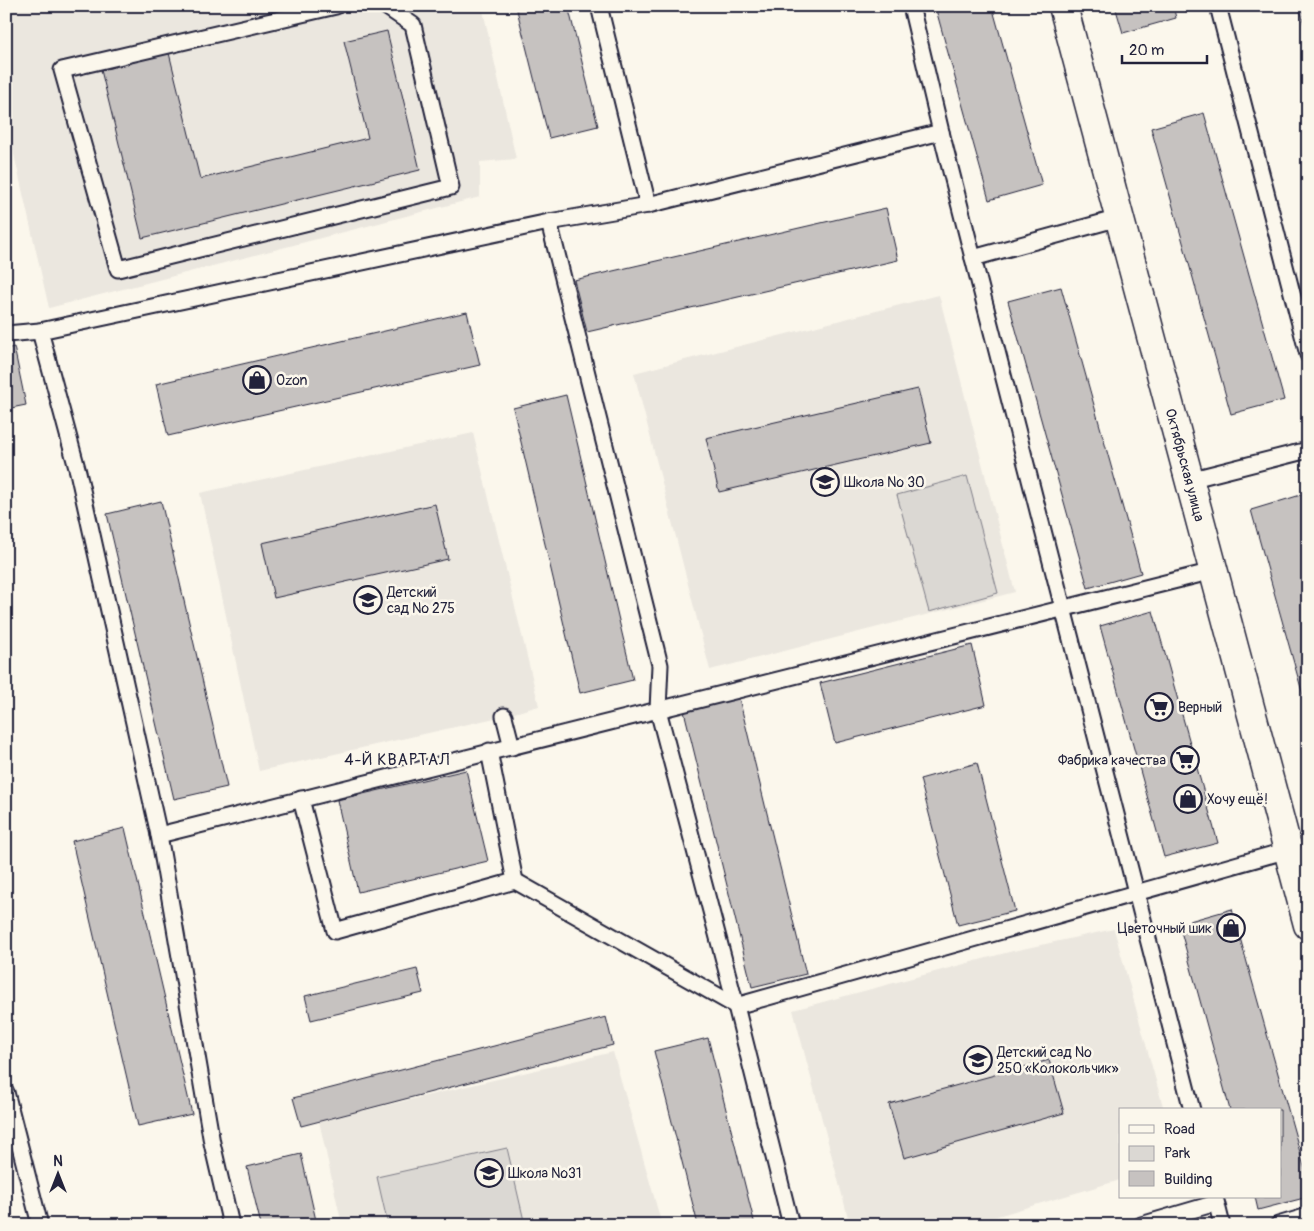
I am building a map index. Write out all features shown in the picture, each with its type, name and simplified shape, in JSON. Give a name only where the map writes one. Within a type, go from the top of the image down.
[{"type":"street","name":"Октябрьская улица","points":[[1063,6],[1308,925]]},
{"type":"lane","points":[[336,6],[62,70],[118,269],[451,187],[413,25],[386,6]]},
{"type":"lane","points":[[599,6],[648,205]]},
{"type":"lane","points":[[911,6],[973,258],[1191,1108]]},
{"type":"lane","points":[[1218,6],[1308,355]]},
{"type":"lane","points":[[6,334],[40,331],[549,222],[648,205],[941,132]]},
{"type":"lane","points":[[973,258],[1119,218]]},
{"type":"lane","points":[[549,222],[660,665],[658,710],[736,1006],[791,1225]]},
{"type":"lane","points":[[40,331],[78,472],[160,835],[212,1143],[231,1225]]},
{"type":"lane","points":[[1189,480],[1308,450]]},
{"type":"lane","points":[[160,835],[1213,571]]},
{"type":"lane","points":[[504,716],[512,746]]},
{"type":"lane","points":[[489,751],[515,881]]},
{"type":"lane","points":[[301,799],[335,931],[515,881],[736,1006],[1288,850]]},
{"type":"lane","points":[[6,1092],[40,1225]]},
{"type":"lane","points":[[1140,1225],[1215,1200],[1222,1225]]},
{"type":"lane","points":[[1278,1225],[1308,1216]]},
{"type":"shaded area","points":[[6,6],[482,6],[516,159],[480,162],[480,197],[49,308],[6,119]]},
{"type":"shaded area","name":"Школа № 30","points":[[939,295],[1015,592],[710,670],[634,373]]},
{"type":"shaded area","name":"Детский сад № 275","points":[[473,433],[539,706],[504,716],[259,771],[200,493]]},
{"type":"shaded area","name":"Детский сад № 250 «Колокольчик»","points":[[1114,929],[1163,1108],[1119,1108],[1119,1180],[967,1225],[850,1225],[793,1010],[1009,952]]},
{"type":"shaded area","name":"Школа №31","points":[[613,1052],[662,1225],[342,1225],[319,1121]]},
{"type":"green space","points":[[967,476],[998,593],[929,612],[897,495]]},
{"type":"green space","points":[[507,1148],[525,1225],[388,1225],[377,1177]]},
{"type":"building","points":[[516,6],[568,6],[598,126],[549,138]]},
{"type":"building","points":[[935,6],[992,6],[1042,185],[989,200]]},
{"type":"building","points":[[1115,6],[1173,6],[1176,18],[1123,33]]},
{"type":"building","points":[[1299,6],[1308,6],[1308,37]]},
{"type":"building","points":[[387,31],[420,170],[142,238],[101,70],[169,53],[200,179],[368,138],[344,41]]},
{"type":"building","points":[[1204,113],[1284,400],[1231,414],[1151,128]]},
{"type":"building","points":[[886,208],[898,260],[587,332],[574,280]]},
{"type":"building","points":[[1061,287],[1141,573],[1088,588],[1008,301]]},
{"type":"building","points":[[467,312],[480,365],[168,436],[156,384]]},
{"type":"building","points":[[14,347],[26,405],[6,409],[6,349]]},
{"type":"building","points":[[918,389],[931,443],[719,492],[706,438]]},
{"type":"building","points":[[566,395],[633,680],[580,693],[513,408]]},
{"type":"building","points":[[1304,494],[1308,507],[1308,713],[1251,510]]},
{"type":"building","points":[[161,501],[227,787],[174,799],[107,514]]},
{"type":"building","points":[[435,504],[448,559],[274,598],[262,543]]},
{"type":"building","points":[[1153,611],[1218,843],[1164,857],[1100,626]]},
{"type":"building","points":[[972,645],[986,705],[835,743],[820,683]]},
{"type":"building","points":[[739,698],[806,974],[752,987],[684,711]]},
{"type":"building","points":[[977,763],[1015,911],[958,925],[920,779]]},
{"type":"building","points":[[466,770],[488,861],[358,892],[337,800]]},
{"type":"building","points":[[125,828],[192,1114],[138,1126],[72,841]]},
{"type":"building","points":[[1232,909],[1308,1181],[1308,1197],[1258,1210],[1255,1198],[1282,1198],[1282,1108],[1229,1108],[1179,924]]},
{"type":"building","points":[[417,969],[423,993],[311,1020],[305,996]]},
{"type":"building","points":[[606,1017],[613,1045],[301,1126],[293,1098]]},
{"type":"building","points":[[708,1038],[755,1225],[698,1225],[654,1051]]},
{"type":"building","points":[[1049,1060],[1064,1113],[904,1158],[889,1104]]},
{"type":"building","points":[[301,1154],[317,1225],[261,1225],[247,1167]]},
{"type":"place","name":"Ozon","points":[[257,380]]},
{"type":"place","name":"Школа № 30","points":[[825,482]]},
{"type":"place","name":"Детский сад № 275","points":[[368,600]]},
{"type":"place","name":"Верный","points":[[1159,707]]},
{"type":"place","name":"Фабрика качества","points":[[1185,760]]},
{"type":"place","name":"Хочу ещё!","points":[[1188,799]]},
{"type":"place","name":"Цветочный шик","points":[[1231,928]]},
{"type":"place","name":"Детский сад № 250 «Колокольчик»","points":[[978,1060]]},
{"type":"place","name":"Школа №31","points":[[489,1173]]},
{"type":"district","name":"4-Й КВАРТАЛ","points":[[397,759]]}]
